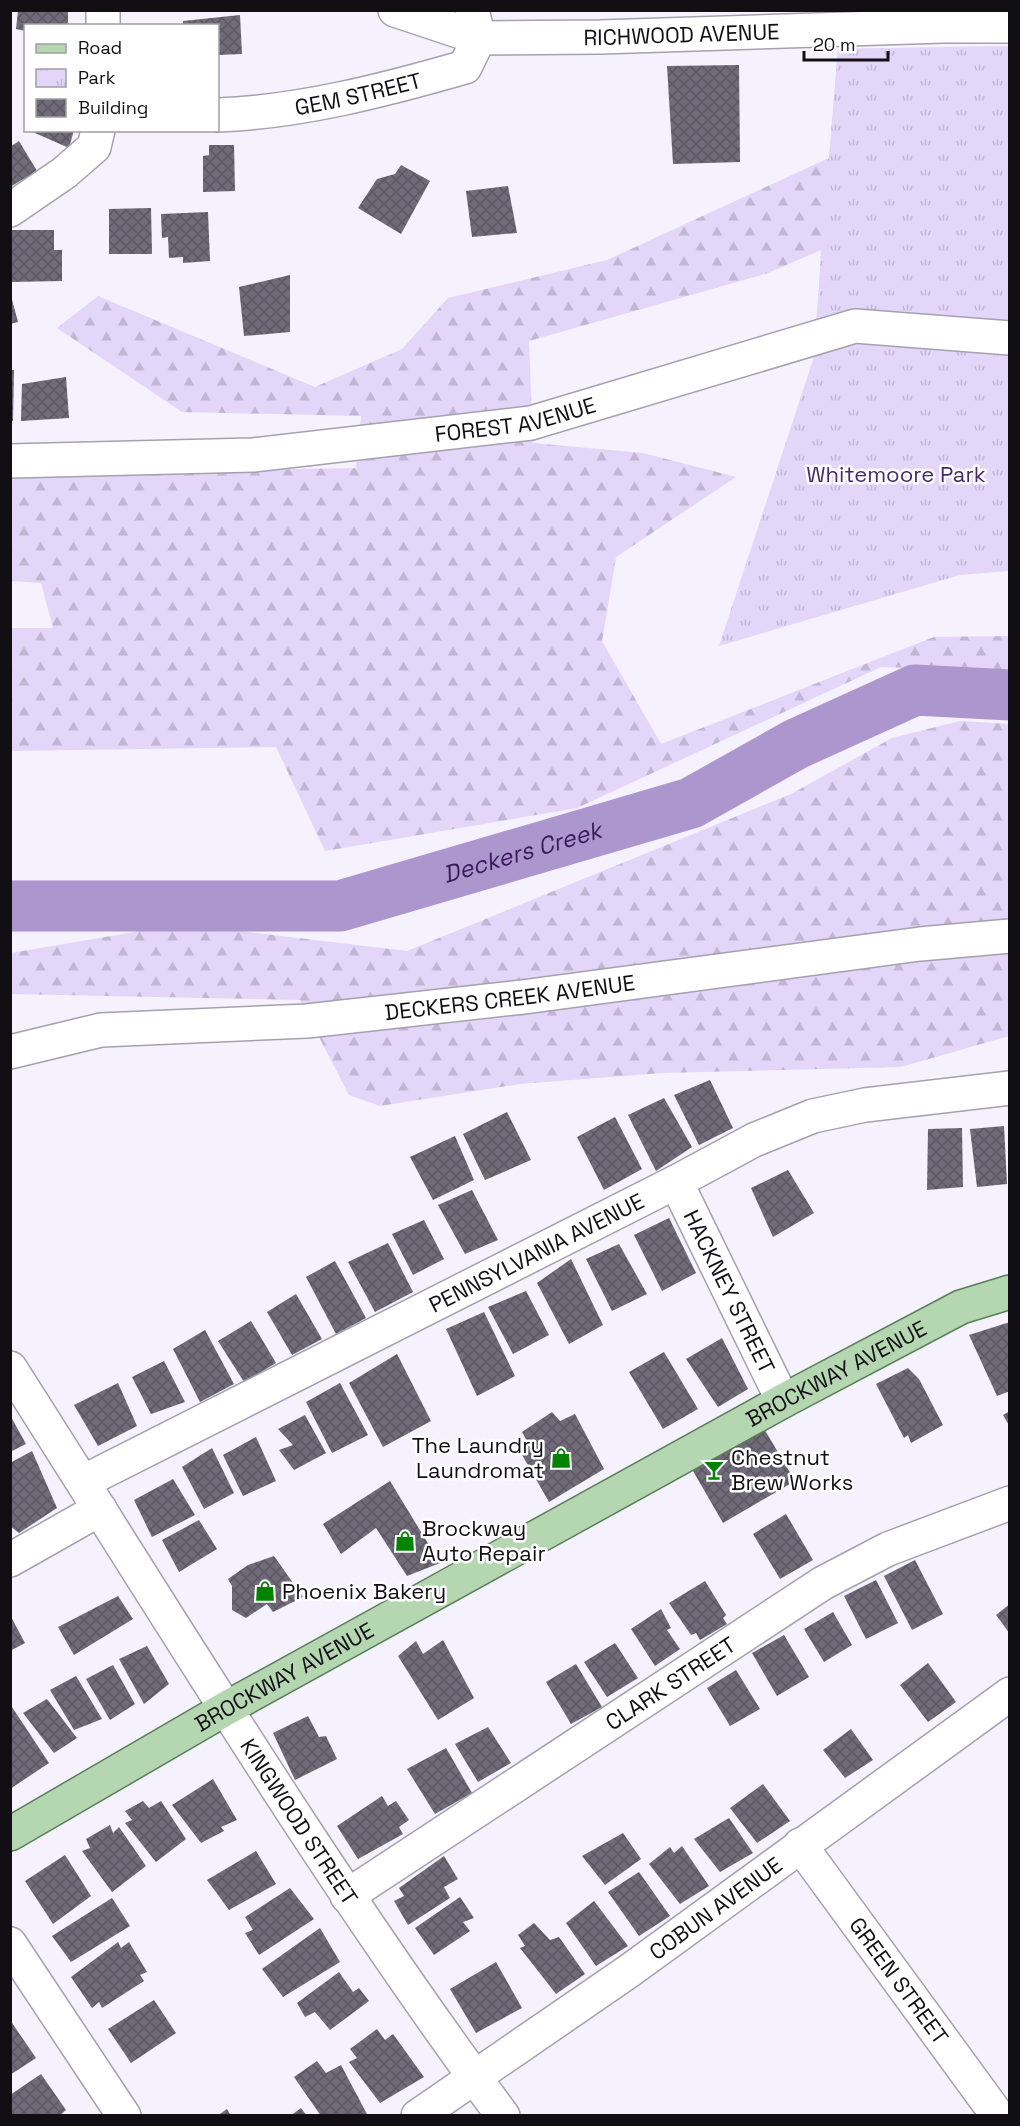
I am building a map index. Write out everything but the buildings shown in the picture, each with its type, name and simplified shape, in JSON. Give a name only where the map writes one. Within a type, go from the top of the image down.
[{"type":"main road","name":"BROCKWAY AVENUE","points":[[10,1834],[225,1709],[783,1401],[962,1307],[1010,1292]]},
{"type":"street","name":"RICHWOOD AVENUE","points":[[395,10],[475,24],[600,37],[942,26],[1010,26]]},
{"type":"street","points":[[942,26],[988,10]]},
{"type":"street","name":"GEM STREET","points":[[219,115],[260,114],[416,81],[465,67],[475,24]]},
{"type":"street","points":[[10,210],[64,173],[94,147],[98,132]]},
{"type":"street","name":"FOREST AVENUE","points":[[10,461],[253,455],[531,423],[855,326],[1010,338]]},
{"type":"street","name":"DECKERS CREEK AVENUE","points":[[10,1052],[101,1030],[307,1021],[523,997],[920,944],[1010,936]]},
{"type":"street","name":"PENNSYLVANIA AVENUE","points":[[10,1560],[91,1495],[754,1140],[813,1116],[865,1105],[1010,1088]]},
{"type":"street","name":"HACKNEY STREET","points":[[676,1182],[783,1401]]},
{"type":"street","name":"KINGWOOD STREET","points":[[10,1368],[225,1709],[347,1896],[502,2115]]},
{"type":"street","name":"CLARK STREET","points":[[347,1896],[823,1583],[888,1549],[1010,1503]]},
{"type":"street","name":"COBUN AVENUE","points":[[418,2115],[629,1971],[1010,1694]]},
{"type":"street","name":"GREEN STREET","points":[[800,1845],[998,2115]]},
{"type":"street","points":[[10,1944],[124,2115]]},
{"type":"green space","points":[[1009,46],[819,288],[821,250],[768,273],[529,341],[533,443],[643,453],[736,477],[616,557],[602,641],[661,744],[934,637],[1009,636],[1009,671],[881,667],[577,808],[325,851],[276,747],[11,751],[11,628],[53,628],[41,583],[11,581],[10,475],[356,468],[361,416],[182,412],[57,328],[98,296],[315,387],[402,349],[448,298],[607,260],[829,158],[838,49]]},
{"type":"green space","name":"Whitemoore Park","points":[[1009,46],[1009,571],[960,575],[719,646],[813,360],[838,49]]},
{"type":"green space","points":[[960,721],[1009,724],[1009,1036],[901,1067],[662,1073],[520,1084],[380,1106],[349,1095],[300,1000],[11,994],[11,953],[181,924],[407,951],[791,794],[892,738]]},
{"type":"waterway","name":"Deckers Creek","points":[[10,906],[340,906],[691,803],[796,744],[915,690],[1010,695]]},
{"type":"place","name":"The Laundry Laundromat","points":[[561,1458]]},
{"type":"place","name":"Chestnut Brew Works","points":[[714,1470]]},
{"type":"place","name":"Brockway Auto Repair","points":[[405,1541]]},
{"type":"place","name":"Phoenix Bakery","points":[[265,1591]]}]
